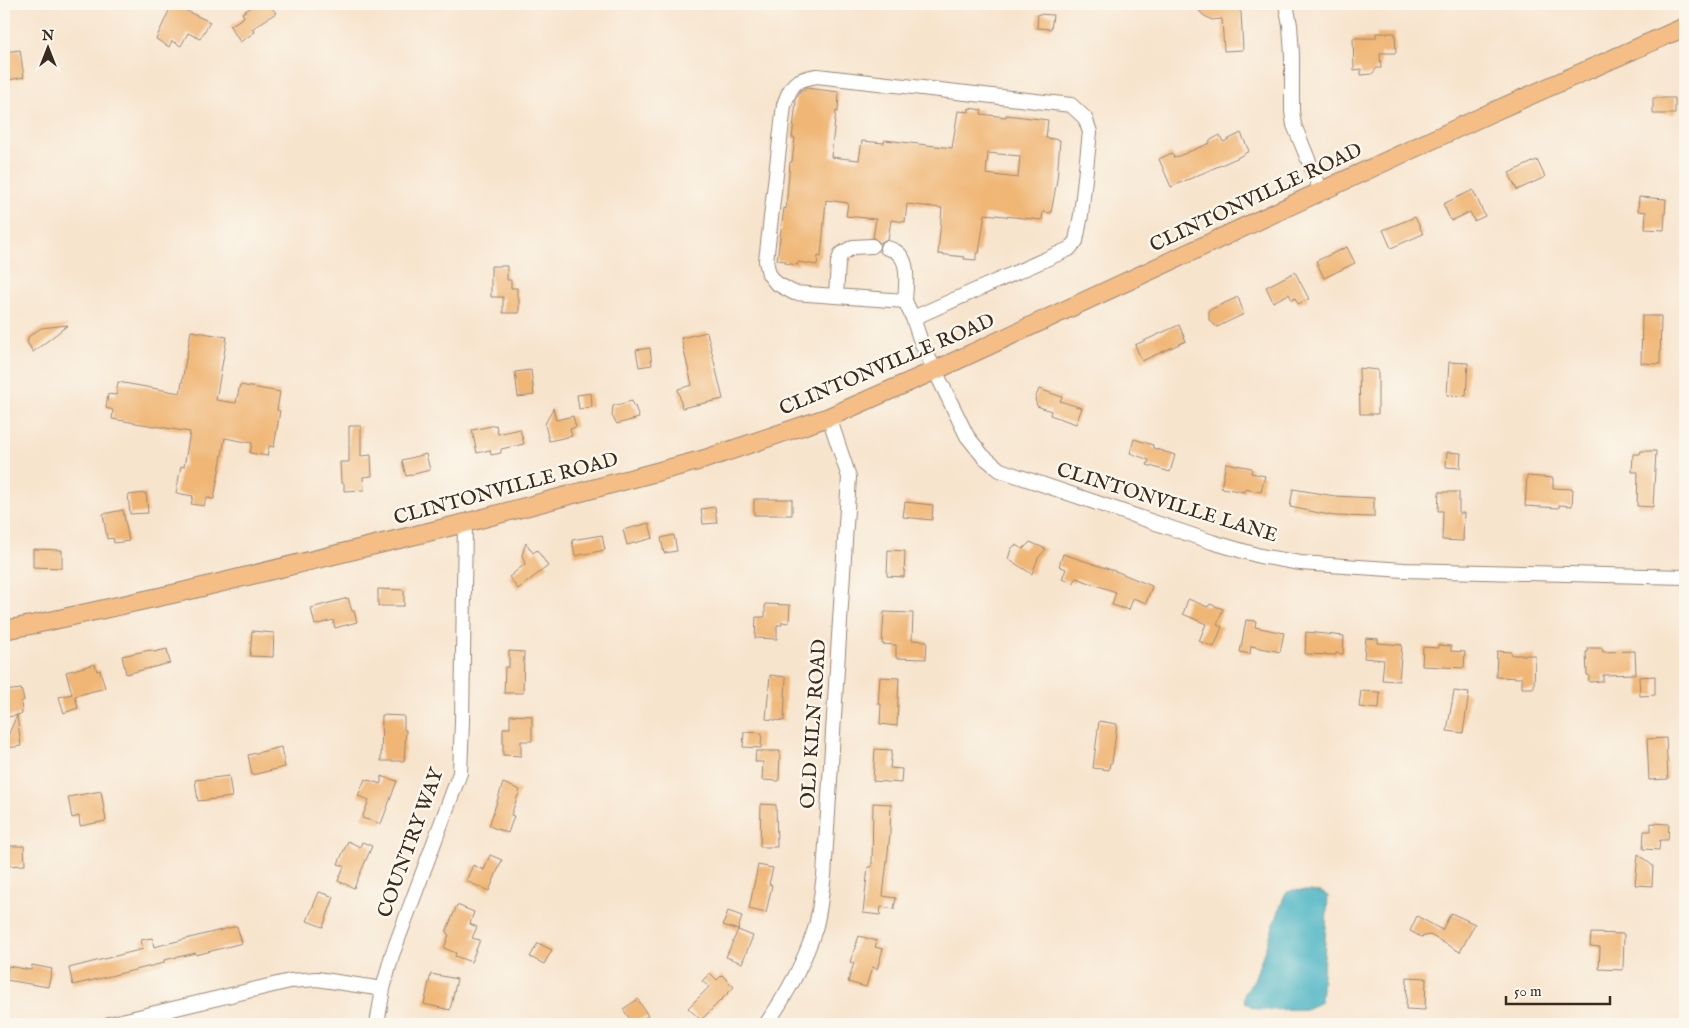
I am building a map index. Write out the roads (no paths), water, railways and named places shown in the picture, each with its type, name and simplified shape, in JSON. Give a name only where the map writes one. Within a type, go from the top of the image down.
[{"type":"main road","name":"CLINTONVILLE ROAD","points":[[4,630],[186,591],[465,523],[705,459],[829,417],[936,370],[1490,113],[1685,27]]},
{"type":"street","points":[[1286,4],[1291,40],[1294,126],[1322,192]]},
{"type":"street","points":[[887,248],[897,250],[902,256],[906,270],[906,302],[794,293],[776,283],[769,274],[766,261],[784,105],[791,87],[799,79],[817,76],[1071,105],[1085,118],[1090,132],[1081,215],[1076,241],[1069,249],[913,318]]},
{"type":"street","points":[[836,296],[838,264],[842,254],[853,247],[872,246]]},
{"type":"street","name":"CLINTONVILLE LANE","points":[[906,302],[921,342],[967,436],[983,456],[1000,470],[1176,530],[1260,556],[1300,563],[1342,567],[1685,577]]},
{"type":"street","name":"OLD KILN ROAD","points":[[766,1024],[778,1007],[803,961],[816,928],[824,876],[849,477],[829,417]]},
{"type":"street","name":"COUNTRY WAY","points":[[377,1024],[383,989],[392,955],[460,773],[465,523]]},
{"type":"street","points":[[110,1024],[290,981],[317,979],[383,989]]},
{"type":"water","points":[[1293,890],[1321,892],[1328,896],[1321,1002],[1306,1009],[1260,1010],[1245,1002],[1245,992],[1254,980],[1284,897],[1286,893]]}]
